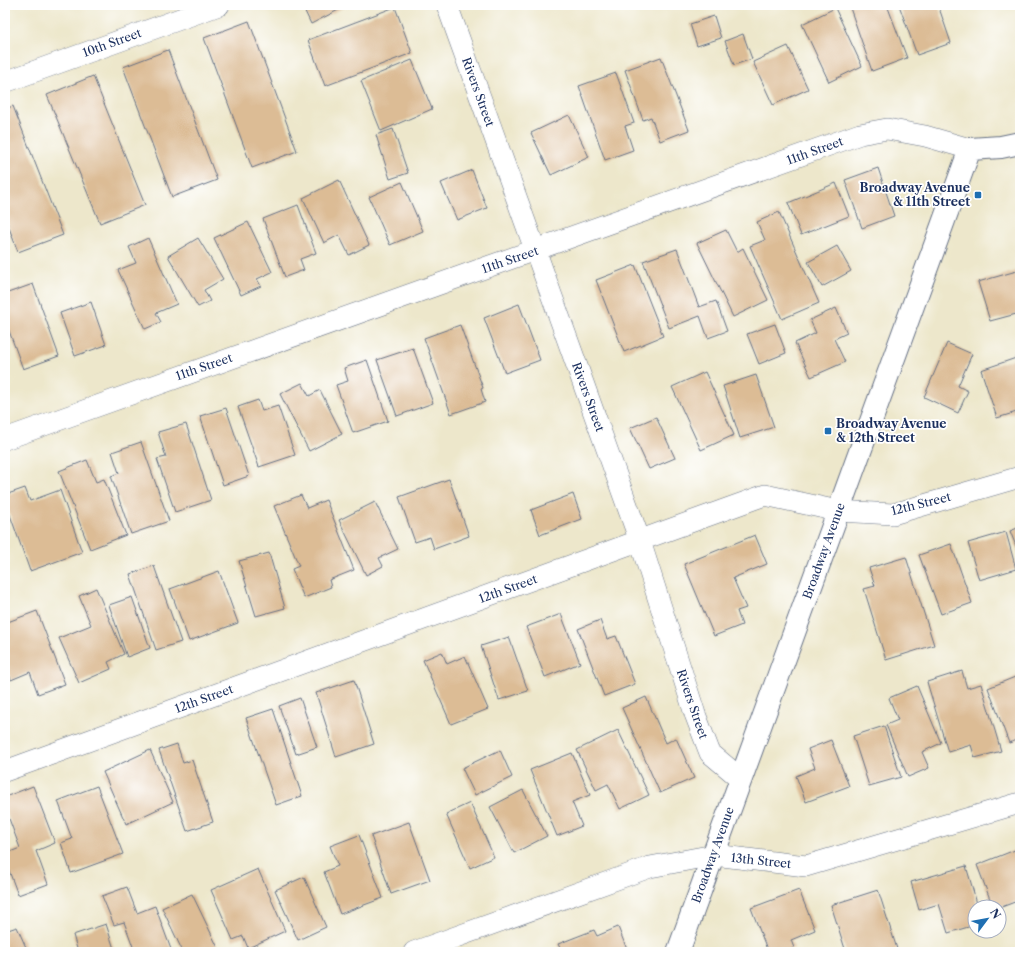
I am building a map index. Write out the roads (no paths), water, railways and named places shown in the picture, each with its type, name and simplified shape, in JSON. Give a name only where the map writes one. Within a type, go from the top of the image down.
[{"type":"street","name":"10th Street","points":[[5,82],[219,5]]},
{"type":"street","name":"Rivers Street","points":[[447,5],[640,541],[695,714],[710,753],[741,779]]},
{"type":"street","name":"11th Street","points":[[5,439],[155,384],[536,251],[860,134],[887,129],[925,136],[970,150],[1001,147],[1020,142]]},
{"type":"street","name":"Broadway Avenue","points":[[678,952],[970,150]]},
{"type":"street","name":"12th Street","points":[[5,771],[765,495],[838,511],[893,514],[1020,477]]},
{"type":"street","name":"13th Street","points":[[414,952],[650,867],[714,856],[806,866],[1020,804]]},
{"type":"place","name":"Broadway Avenue & 11th Street","points":[[978,195]]},
{"type":"place","name":"Broadway Avenue & 12th Street","points":[[828,431]]}]
